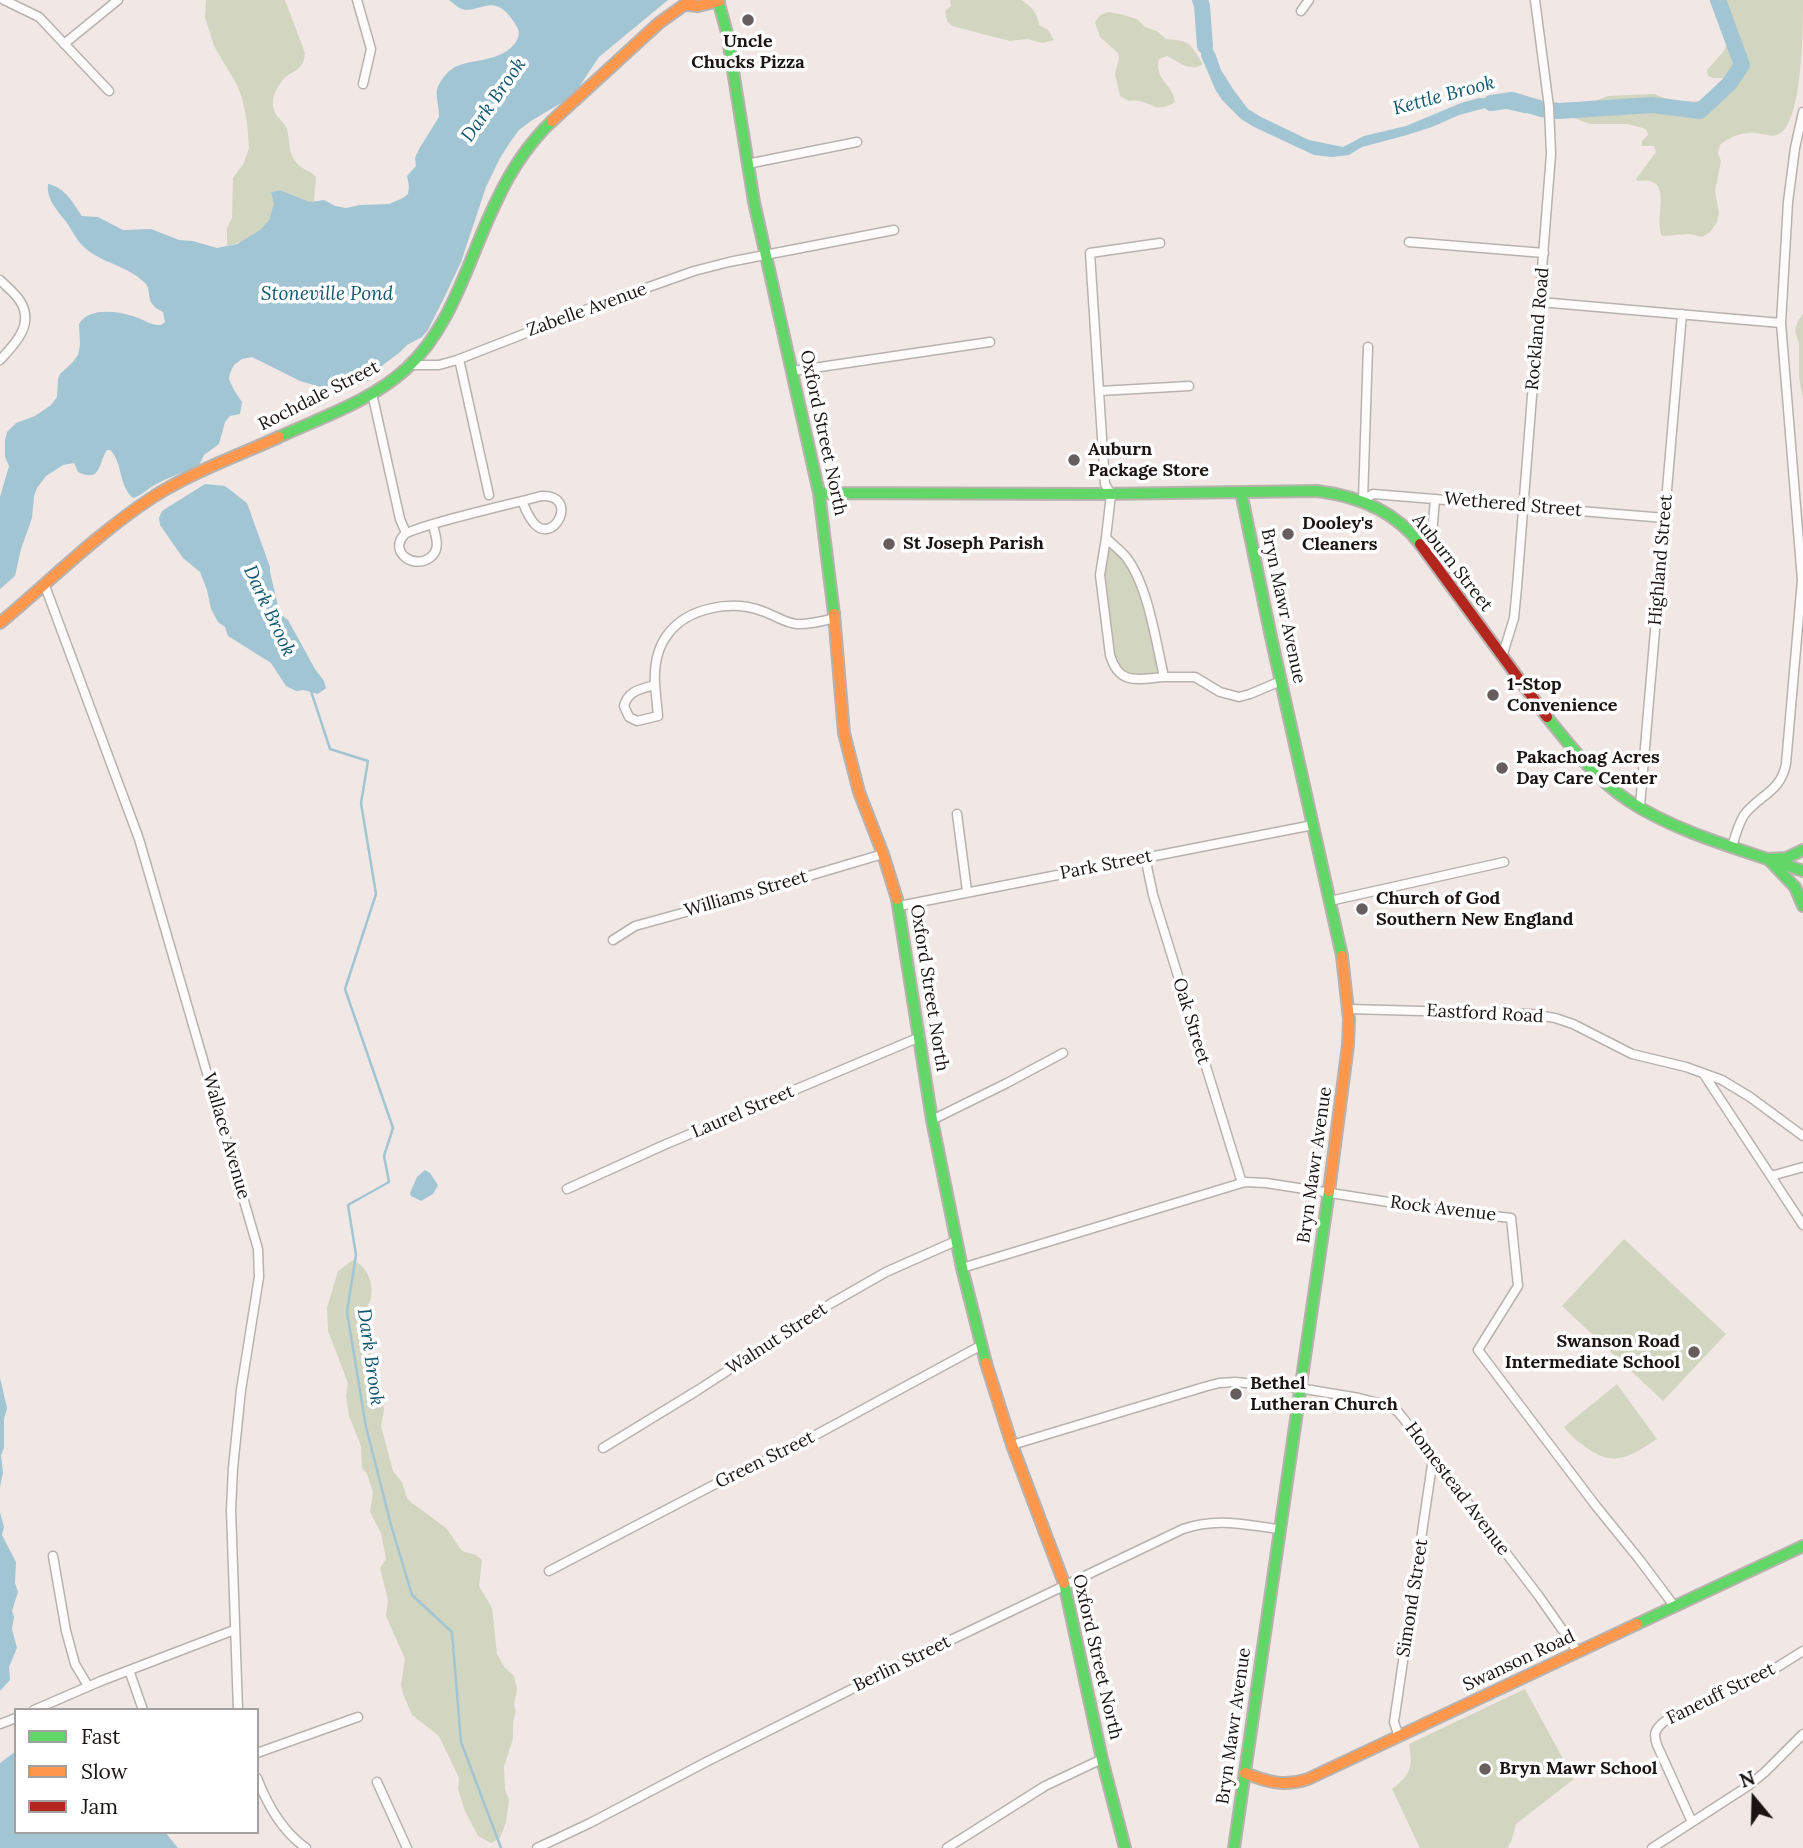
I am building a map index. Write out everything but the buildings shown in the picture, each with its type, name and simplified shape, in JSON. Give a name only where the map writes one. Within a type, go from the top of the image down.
[{"type":"main road","name":"Rochdale Street","points":[[0,623],[134,510],[191,476],[319,420],[395,378],[409,365],[447,314],[498,196],[531,144],[564,109],[666,17],[690,2],[698,6],[718,0]]},
{"type":"main road","name":"Oxford Street North","points":[[718,0],[727,33],[747,164],[819,493],[835,618],[844,733],[859,792],[900,906],[932,1120],[980,1346],[1012,1445],[1065,1585],[1102,1759],[1125,1848]]},
{"type":"main road","name":"Auburn Street","points":[[819,493],[968,495],[1319,490],[1363,500],[1385,511],[1401,525],[1584,761],[1610,786],[1660,818],[1689,831],[1803,871]]},
{"type":"main road","name":"Bryn Mawr Avenue","points":[[1234,1848],[1348,1053],[1348,1009],[1341,951],[1241,492]]},
{"type":"main road","points":[[1768,859],[1786,858],[1803,850]]},
{"type":"main road","points":[[1768,859],[1795,887],[1803,906]]},
{"type":"main road","name":"Swanson Road","points":[[1245,1773],[1273,1783],[1291,1785],[1308,1779],[1803,1546]]},
{"type":"street","points":[[4,0],[39,17],[109,91]]},
{"type":"street","points":[[64,44],[118,0]]},
{"type":"street","points":[[356,0],[371,49],[363,83]]},
{"type":"street","points":[[1301,10],[1309,0]]},
{"type":"street","name":"Rockland Road","points":[[1502,657],[1514,618],[1551,154],[1550,111],[1535,0]]},
{"type":"street","points":[[1732,847],[1743,817],[1781,780],[1786,764],[1802,580],[1781,323],[1788,202],[1803,112]]},
{"type":"street","points":[[747,164],[857,142]]},
{"type":"street","name":"Zabelle Avenue","points":[[409,365],[439,365],[460,359],[598,305],[729,262],[894,230]]},
{"type":"street","points":[[1409,242],[1544,253]]},
{"type":"street","points":[[1160,243],[1090,253],[1105,484],[1111,494],[1100,575],[1110,655],[1119,674],[1128,678],[1195,677],[1220,692],[1239,697],[1282,681]]},
{"type":"street","points":[[0,280],[20,299],[25,316],[24,328],[17,342],[0,360]]},
{"type":"street","points":[[1540,302],[1781,323]]},
{"type":"street","name":"Highland Street","points":[[1640,806],[1682,314]]},
{"type":"street","points":[[793,371],[990,342]]},
{"type":"street","points":[[1363,500],[1368,347]]},
{"type":"street","points":[[460,359],[489,495]]},
{"type":"street","points":[[1100,391],[1189,386]]},
{"type":"street","points":[[372,393],[400,519],[406,533]]},
{"type":"street","name":"Wethered Street","points":[[1363,500],[1373,494],[1665,518]]},
{"type":"street","points":[[433,525],[437,542],[433,555],[413,562],[407,559],[400,548],[406,533],[433,525],[522,501],[545,496],[557,501],[561,507],[561,517],[551,527],[537,526],[532,522],[522,501]]},
{"type":"street","points":[[1430,559],[1435,499]]},
{"type":"street","points":[[1106,538],[1126,558],[1138,579],[1164,677]]},
{"type":"street","name":"Wallace Avenue","points":[[45,586],[139,839],[258,1249],[259,1277],[241,1390],[231,1510],[238,1708]]},
{"type":"street","points":[[655,685],[637,690],[628,696],[624,706],[629,717],[637,721],[658,716],[655,670],[661,645],[676,625],[698,612],[723,606],[745,607],[762,611],[785,622],[800,624],[835,618]]},
{"type":"street","points":[[957,814],[967,891]]},
{"type":"street","name":"Park Street","points":[[900,906],[1313,825]]},
{"type":"street","name":"Williams Street","points":[[613,940],[635,926],[883,854]]},
{"type":"street","name":"Oak Street","points":[[1145,858],[1153,895],[1242,1182]]},
{"type":"street","points":[[1330,901],[1504,862]]},
{"type":"street","name":"Eastford Road","points":[[1348,1009],[1507,1013],[1547,1017],[1581,1028],[1629,1053],[1686,1067],[1722,1080],[1803,1136]]},
{"type":"street","name":"Laurel Street","points":[[566,1189],[920,1037]]},
{"type":"street","points":[[932,1120],[1063,1053]]},
{"type":"street","points":[[1703,1073],[1803,1225]]},
{"type":"street","points":[[1771,1176],[1803,1167]]},
{"type":"street","name":"Rock Avenue","points":[[962,1268],[1242,1182],[1266,1183],[1440,1210],[1511,1217],[1518,1286],[1478,1350],[1675,1607]]},
{"type":"street","name":"Walnut Street","points":[[603,1448],[830,1304],[886,1272],[956,1241]]},
{"type":"street","name":"Green Street","points":[[549,1571],[725,1479],[786,1451],[980,1346]]},
{"type":"street","name":"Homestead Avenue","points":[[1012,1445],[1219,1383],[1240,1382],[1299,1388],[1390,1406],[1398,1412],[1530,1584],[1578,1652]]},
{"type":"street","name":"Simond Street","points":[[1399,1737],[1394,1722],[1433,1458]]},
{"type":"street","name":"Berlin Street","points":[[537,1848],[841,1694],[1171,1535],[1196,1525],[1222,1521],[1279,1529]]},
{"type":"street","points":[[53,1556],[66,1631],[75,1664],[88,1686]]},
{"type":"street","points":[[38,1708],[234,1630]]},
{"type":"street","name":"Faneuff Street","points":[[1692,1822],[1657,1745],[1654,1735],[1657,1727],[1779,1666],[1803,1651]]},
{"type":"street","points":[[129,1670],[143,1708]]},
{"type":"street","points":[[259,1752],[358,1717]]},
{"type":"street","points":[[1652,1848],[1748,1786],[1803,1734]]},
{"type":"street","points":[[947,1848],[1045,1786],[1102,1759]]},
{"type":"street","points":[[259,1782],[269,1804],[293,1838],[306,1848]]},
{"type":"street","points":[[377,1782],[407,1848]]},
{"type":"green space","points":[[206,0],[285,0],[305,53],[300,67],[279,85],[273,107],[287,129],[290,150],[295,161],[316,177],[314,202],[280,190],[271,192],[273,211],[265,226],[243,241],[227,246],[227,228],[232,218],[233,178],[244,163],[249,148],[247,121],[237,85],[214,46],[205,17]]},
{"type":"green space","points":[[950,0],[1021,0],[1033,10],[1039,25],[1048,30],[1054,40],[1043,43],[1027,39],[1010,41],[952,26],[947,21],[945,11],[951,6]]},
{"type":"green space","points":[[1712,0],[1803,0],[1802,52],[1797,96],[1786,128],[1777,135],[1746,133],[1732,137],[1720,145],[1718,153],[1721,161],[1715,191],[1719,213],[1710,232],[1702,237],[1689,234],[1662,236],[1661,199],[1657,184],[1636,179],[1656,152],[1654,146],[1642,146],[1642,141],[1648,135],[1646,129],[1628,124],[1590,124],[1568,116],[1567,107],[1579,107],[1608,96],[1655,94],[1685,102],[1716,95],[1724,89],[1729,80],[1708,76],[1707,70],[1728,43],[1724,37],[1720,15]]},
{"type":"green space","points":[[1108,12],[1137,19],[1166,39],[1185,42],[1192,47],[1203,64],[1185,66],[1167,56],[1159,59],[1159,72],[1175,102],[1156,107],[1140,101],[1129,101],[1120,96],[1115,74],[1118,53],[1100,37],[1095,22],[1100,15]]},
{"type":"green space","points":[[1803,314],[1803,400],[1799,377],[1799,344],[1795,330]]},
{"type":"green space","points":[[1106,538],[1120,551],[1138,579],[1164,677],[1125,677],[1111,658],[1100,571]]},
{"type":"green space","points":[[1624,1239],[1726,1334],[1663,1401],[1562,1306]]},
{"type":"green space","points":[[353,1260],[363,1267],[371,1283],[370,1301],[361,1323],[376,1370],[374,1384],[383,1402],[381,1426],[393,1471],[402,1482],[407,1498],[412,1503],[446,1528],[462,1551],[482,1560],[479,1586],[492,1608],[497,1654],[505,1668],[514,1676],[517,1689],[513,1739],[504,1766],[505,1789],[509,1800],[506,1822],[500,1838],[491,1843],[478,1836],[465,1811],[458,1789],[459,1778],[439,1736],[412,1715],[403,1694],[401,1685],[405,1659],[386,1616],[388,1600],[380,1568],[386,1559],[381,1533],[370,1512],[373,1492],[362,1468],[361,1446],[349,1416],[346,1396],[348,1383],[328,1331],[327,1308],[338,1271]]},
{"type":"green space","points":[[1617,1384],[1657,1439],[1633,1454],[1608,1458],[1586,1447],[1564,1427]]},
{"type":"green space","points":[[1525,1689],[1574,1779],[1516,1824],[1507,1848],[1420,1848],[1392,1789],[1409,1770],[1409,1744]]},
{"type":"water","name":"Stoneville Pond","points":[[449,0],[668,0],[599,57],[573,96],[519,130],[500,158],[486,187],[461,262],[422,337],[407,345],[370,380],[344,391],[300,381],[252,357],[242,359],[234,365],[229,379],[242,402],[240,414],[230,416],[225,422],[219,444],[204,455],[198,467],[164,480],[136,497],[133,498],[128,493],[117,461],[110,450],[107,450],[95,474],[85,475],[78,472],[74,463],[63,465],[46,476],[37,488],[32,518],[15,576],[0,589],[0,497],[9,466],[5,457],[7,432],[16,423],[35,416],[51,405],[57,397],[60,374],[78,355],[79,324],[83,319],[96,313],[111,312],[154,324],[161,325],[165,322],[163,312],[150,300],[144,282],[93,254],[79,242],[52,202],[48,184],[64,192],[82,216],[98,217],[123,230],[151,229],[179,240],[217,248],[237,244],[260,230],[269,220],[274,204],[271,192],[280,190],[310,202],[324,200],[346,208],[389,204],[403,198],[408,194],[407,176],[416,166],[415,158],[419,149],[439,117],[437,89],[442,79],[456,66],[503,53],[516,42],[519,33],[507,13],[499,7],[490,5],[467,10]]},
{"type":"water","name":"Kettle Brook","points":[[1198,0],[1205,0],[1210,19],[1209,43],[1221,70],[1248,109],[1309,140],[1343,147],[1364,136],[1406,126],[1479,98],[1510,100],[1539,108],[1567,107],[1568,116],[1524,113],[1493,106],[1362,147],[1349,155],[1314,155],[1254,127],[1241,119],[1223,101],[1201,56],[1204,12]]},
{"type":"water","points":[[205,484],[225,486],[247,503],[270,567],[280,614],[288,620],[324,681],[326,688],[318,694],[296,691],[286,686],[271,663],[228,636],[225,627],[218,622],[211,609],[200,572],[183,558],[160,525],[162,511]]},
{"type":"water","points":[[425,1170],[438,1185],[433,1194],[421,1201],[410,1193],[417,1177]]},
{"type":"water","points":[[0,1378],[7,1408],[0,1488]]},
{"type":"water","points":[[0,1512],[4,1527],[2,1535],[16,1562],[15,1583],[18,1592],[12,1611],[12,1629],[17,1648],[9,1667],[10,1680],[0,1691]]},
{"type":"water","points":[[14,1752],[14,1834],[167,1834],[178,1848],[0,1848],[0,1763]]},
{"type":"waterway","name":"Kettle Brook","points":[[1200,0],[1205,46]]},
{"type":"waterway","name":"Kettle Brook","points":[[1491,103],[1512,100],[1559,111],[1652,105],[1700,111],[1729,84],[1742,65],[1718,0]]},
{"type":"waterway","name":"Dark Brook","points":[[311,691],[330,749],[368,761],[361,803],[376,894],[345,989],[393,1128],[384,1156],[389,1182],[348,1205],[356,1255],[347,1312],[366,1427],[391,1525],[412,1595],[452,1632],[461,1742],[501,1848]]},
{"type":"traffic: fast","points":[[718,0],[727,33],[754,202],[819,493],[834,614]]},
{"type":"traffic: fast","points":[[279,437],[346,408],[377,390],[406,369],[423,351],[449,311],[508,178],[528,148],[552,121]]},
{"type":"traffic: fast","points":[[819,493],[1100,494],[1317,491],[1347,497],[1374,507],[1399,522],[1420,544]]},
{"type":"traffic: fast","points":[[1241,492],[1342,956]]},
{"type":"traffic: fast","points":[[1547,717],[1595,773],[1629,801],[1691,832],[1803,871]]},
{"type":"traffic: fast","points":[[1768,859],[1786,858],[1803,850]]},
{"type":"traffic: fast","points":[[1770,861],[1795,887],[1803,906]]},
{"type":"traffic: fast","points":[[897,899],[932,1120],[962,1268],[986,1363]]},
{"type":"traffic: fast","points":[[1234,1848],[1329,1191]]},
{"type":"traffic: fast","points":[[1637,1624],[1803,1546]]},
{"type":"traffic: fast","points":[[1064,1583],[1102,1759],[1125,1848]]},
{"type":"traffic: slow","points":[[552,121],[659,23],[691,0]]},
{"type":"traffic: slow","points":[[688,5],[698,6],[719,1]]},
{"type":"traffic: slow","points":[[0,623],[94,542],[153,497],[199,472],[279,437]]},
{"type":"traffic: slow","points":[[834,614],[844,733],[859,792],[897,899]]},
{"type":"traffic: slow","points":[[1329,1191],[1348,1045],[1349,1019],[1342,956]]},
{"type":"traffic: slow","points":[[986,1363],[1012,1445],[1064,1583]]},
{"type":"traffic: slow","points":[[1245,1773],[1276,1782],[1292,1783],[1308,1779],[1637,1624]]},
{"type":"traffic: jam","points":[[1420,544],[1547,717]]},
{"type":"place","name":"Uncle Chucks Pizza","points":[[748,20]]},
{"type":"place","name":"Auburn Package Store","points":[[1074,460]]},
{"type":"place","name":"Dooley's Cleaners","points":[[1288,534]]},
{"type":"place","name":"St Joseph Parish","points":[[889,544]]},
{"type":"place","name":"1-Stop Convenience","points":[[1493,695]]},
{"type":"place","name":"Pakachoag Acres Day Care Center","points":[[1502,768]]},
{"type":"place","name":"Church of God Southern New England","points":[[1362,909]]},
{"type":"place","name":"Swanson Road Intermediate School","points":[[1694,1352]]},
{"type":"place","name":"Bethel Lutheran Church","points":[[1236,1394]]},
{"type":"place","name":"Bryn Mawr School","points":[[1485,1769]]}]
